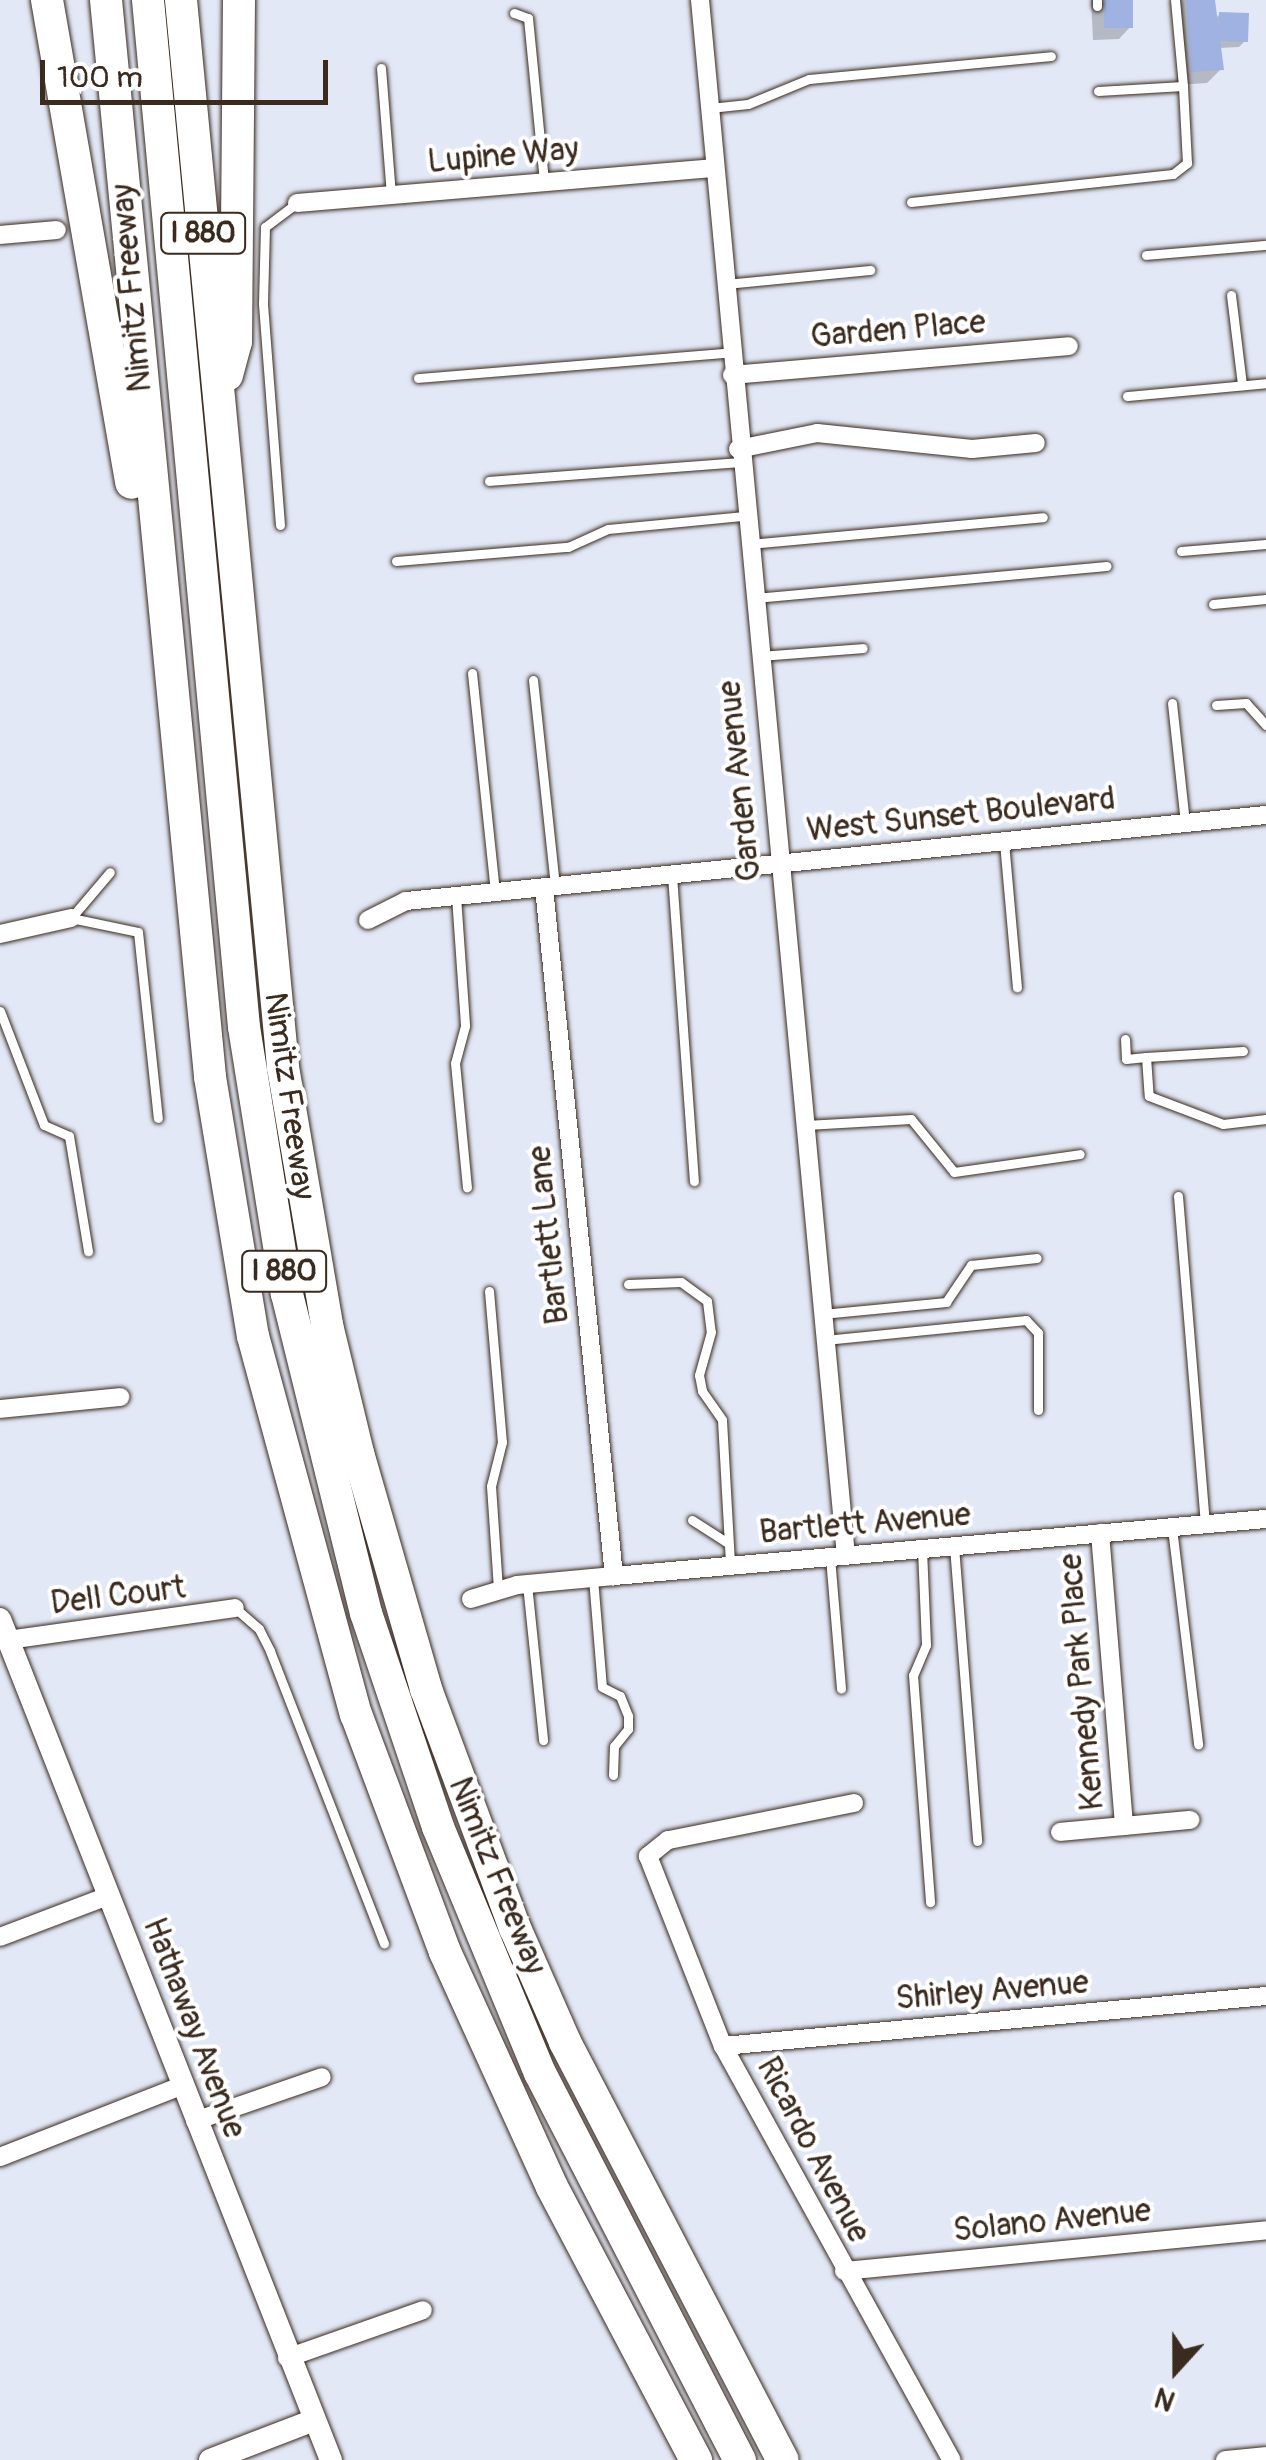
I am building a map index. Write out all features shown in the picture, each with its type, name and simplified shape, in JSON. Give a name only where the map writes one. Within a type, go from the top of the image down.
[{"type":"highway","points":[[47,0],[172,720]]},
{"type":"highway","name":"Nimitz Freeway","points":[[106,0],[172,720],[227,1200],[253,1336],[316,1584],[397,1830],[452,1968],[552,2187],[696,2460]]},
{"type":"highway","name":"I 880","points":[[148,0],[244,1028],[287,1294],[366,1613],[438,1827],[540,2074],[740,2460]]},
{"type":"highway","name":"Nimitz Freeway","points":[[181,0],[283,1067],[327,1325],[388,1569],[468,1810],[558,2026],[783,2460]]},
{"type":"highway","points":[[220,404],[236,342],[239,0]]},
{"type":"street","name":"Garden Avenue","points":[[700,0],[738,456],[825,1340],[838,1556]]},
{"type":"street","name":"Lupine Way","points":[[297,203],[714,168]]},
{"type":"street","points":[[0,235],[57,230]]},
{"type":"street","name":"Garden Place","points":[[732,375],[1069,346]]},
{"type":"street","points":[[738,456],[817,434],[972,449],[1036,443]]},
{"type":"street","name":"West Sunset Boulevard","points":[[368,920],[406,901],[1266,814]]},
{"type":"street","name":"Bartlett Lane","points":[[550,887],[614,1576]]},
{"type":"street","points":[[0,934],[70,918]]},
{"type":"street","points":[[0,1409],[120,1398]]},
{"type":"street","name":"Bartlett Avenue","points":[[470,1599],[527,1584],[1266,1519]]},
{"type":"street","name":"Kennedy Park Place","points":[[1100,1533],[1124,1826]]},
{"type":"street","name":"Dell Court","points":[[4,1629],[235,1608]]},
{"type":"street","name":"Hathaway Avenue","points":[[4,1629],[331,2460]]},
{"type":"street","name":"Ricardo Avenue","points":[[854,1803],[668,1840],[648,1856],[723,2046],[844,2271],[952,2460]]},
{"type":"street","name":"Kennedy Park Place","points":[[1060,1832],[1190,1820]]},
{"type":"street","points":[[0,1937],[108,1896]]},
{"type":"street","name":"Shirley Avenue","points":[[723,2046],[1266,1996]]},
{"type":"street","points":[[195,2121],[322,2077]]},
{"type":"street","points":[[0,2157],[181,2086]]},
{"type":"street","name":"Solano Avenue","points":[[844,2271],[1266,2230]]},
{"type":"street","points":[[288,2358],[423,2310]]},
{"type":"street","points":[[210,2460],[314,2420]]},
{"type":"street","points":[[1225,2460],[1266,2456]]},
{"type":"lane","points":[[912,202],[1173,174],[1188,163],[1175,0]]},
{"type":"lane","points":[[514,13],[528,18],[544,182]]},
{"type":"lane","points":[[708,108],[748,104],[809,79],[1051,56]]},
{"type":"lane","points":[[381,68],[391,195]]},
{"type":"lane","points":[[1098,91],[1183,86]]},
{"type":"lane","points":[[280,525],[263,303],[266,226],[297,203]]},
{"type":"lane","points":[[1146,256],[1266,245]]},
{"type":"lane","points":[[725,284],[870,270]]},
{"type":"lane","points":[[1231,295],[1242,385]]},
{"type":"lane","points":[[418,378],[731,352]]},
{"type":"lane","points":[[1127,396],[1266,383]]},
{"type":"lane","points":[[489,481],[738,456]]},
{"type":"lane","points":[[396,560],[568,547],[608,530],[744,516]]},
{"type":"lane","points":[[747,545],[1042,517]]},
{"type":"lane","points":[[1181,551],[1266,544]]},
{"type":"lane","points":[[752,598],[1107,566]]},
{"type":"lane","points":[[1214,604],[1266,599]]},
{"type":"lane","points":[[758,656],[863,648]]},
{"type":"lane","points":[[472,674],[494,892]]},
{"type":"lane","points":[[533,680],[550,887]]},
{"type":"lane","points":[[1172,704],[1185,822]]},
{"type":"lane","points":[[1216,705],[1246,704],[1266,725]]},
{"type":"lane","points":[[1004,839],[1017,987]]},
{"type":"lane","points":[[110,872],[70,918],[138,932],[158,1118]]},
{"type":"lane","points":[[672,876],[694,1181]]},
{"type":"lane","points":[[456,896],[465,1026],[455,1063],[467,1187]]},
{"type":"lane","points":[[0,1012],[44,1125],[70,1136],[88,1251]]},
{"type":"lane","points":[[1124,1039],[1126,1058],[1242,1050]]},
{"type":"lane","points":[[1146,1057],[1149,1096],[1223,1124],[1266,1119]]},
{"type":"lane","points":[[804,1126],[911,1120],[954,1172],[1080,1154]]},
{"type":"lane","points":[[1178,1196],[1204,1524]]},
{"type":"lane","points":[[822,1314],[946,1302],[971,1265],[1037,1258]]},
{"type":"lane","points":[[628,1284],[681,1282],[707,1301],[711,1332],[699,1375],[702,1391],[722,1420],[733,1531],[728,1543],[730,1565]]},
{"type":"lane","points":[[488,1291],[502,1442],[491,1486],[498,1592]]},
{"type":"lane","points":[[825,1340],[1026,1320],[1038,1333],[1038,1410]]},
{"type":"lane","points":[[692,1520],[728,1543]]},
{"type":"lane","points":[[1172,1527],[1198,1744]]},
{"type":"lane","points":[[954,1546],[977,1842]]},
{"type":"lane","points":[[922,1548],[926,1645],[913,1675],[930,1902]]},
{"type":"lane","points":[[838,1556],[841,1689]]},
{"type":"lane","points":[[593,1578],[602,1687],[627,1704],[628,1728],[614,1746],[613,1776]]},
{"type":"lane","points":[[527,1584],[543,1740]]},
{"type":"lane","points":[[235,1608],[259,1629],[270,1651],[384,1944]]},
{"type":"building","points":[[1104,0],[1133,0],[1133,28],[1104,28]]},
{"type":"building","points":[[1186,0],[1215,0],[1224,70],[1191,72]]},
{"type":"building","points":[[1219,12],[1249,13],[1248,42],[1218,41]]}]
